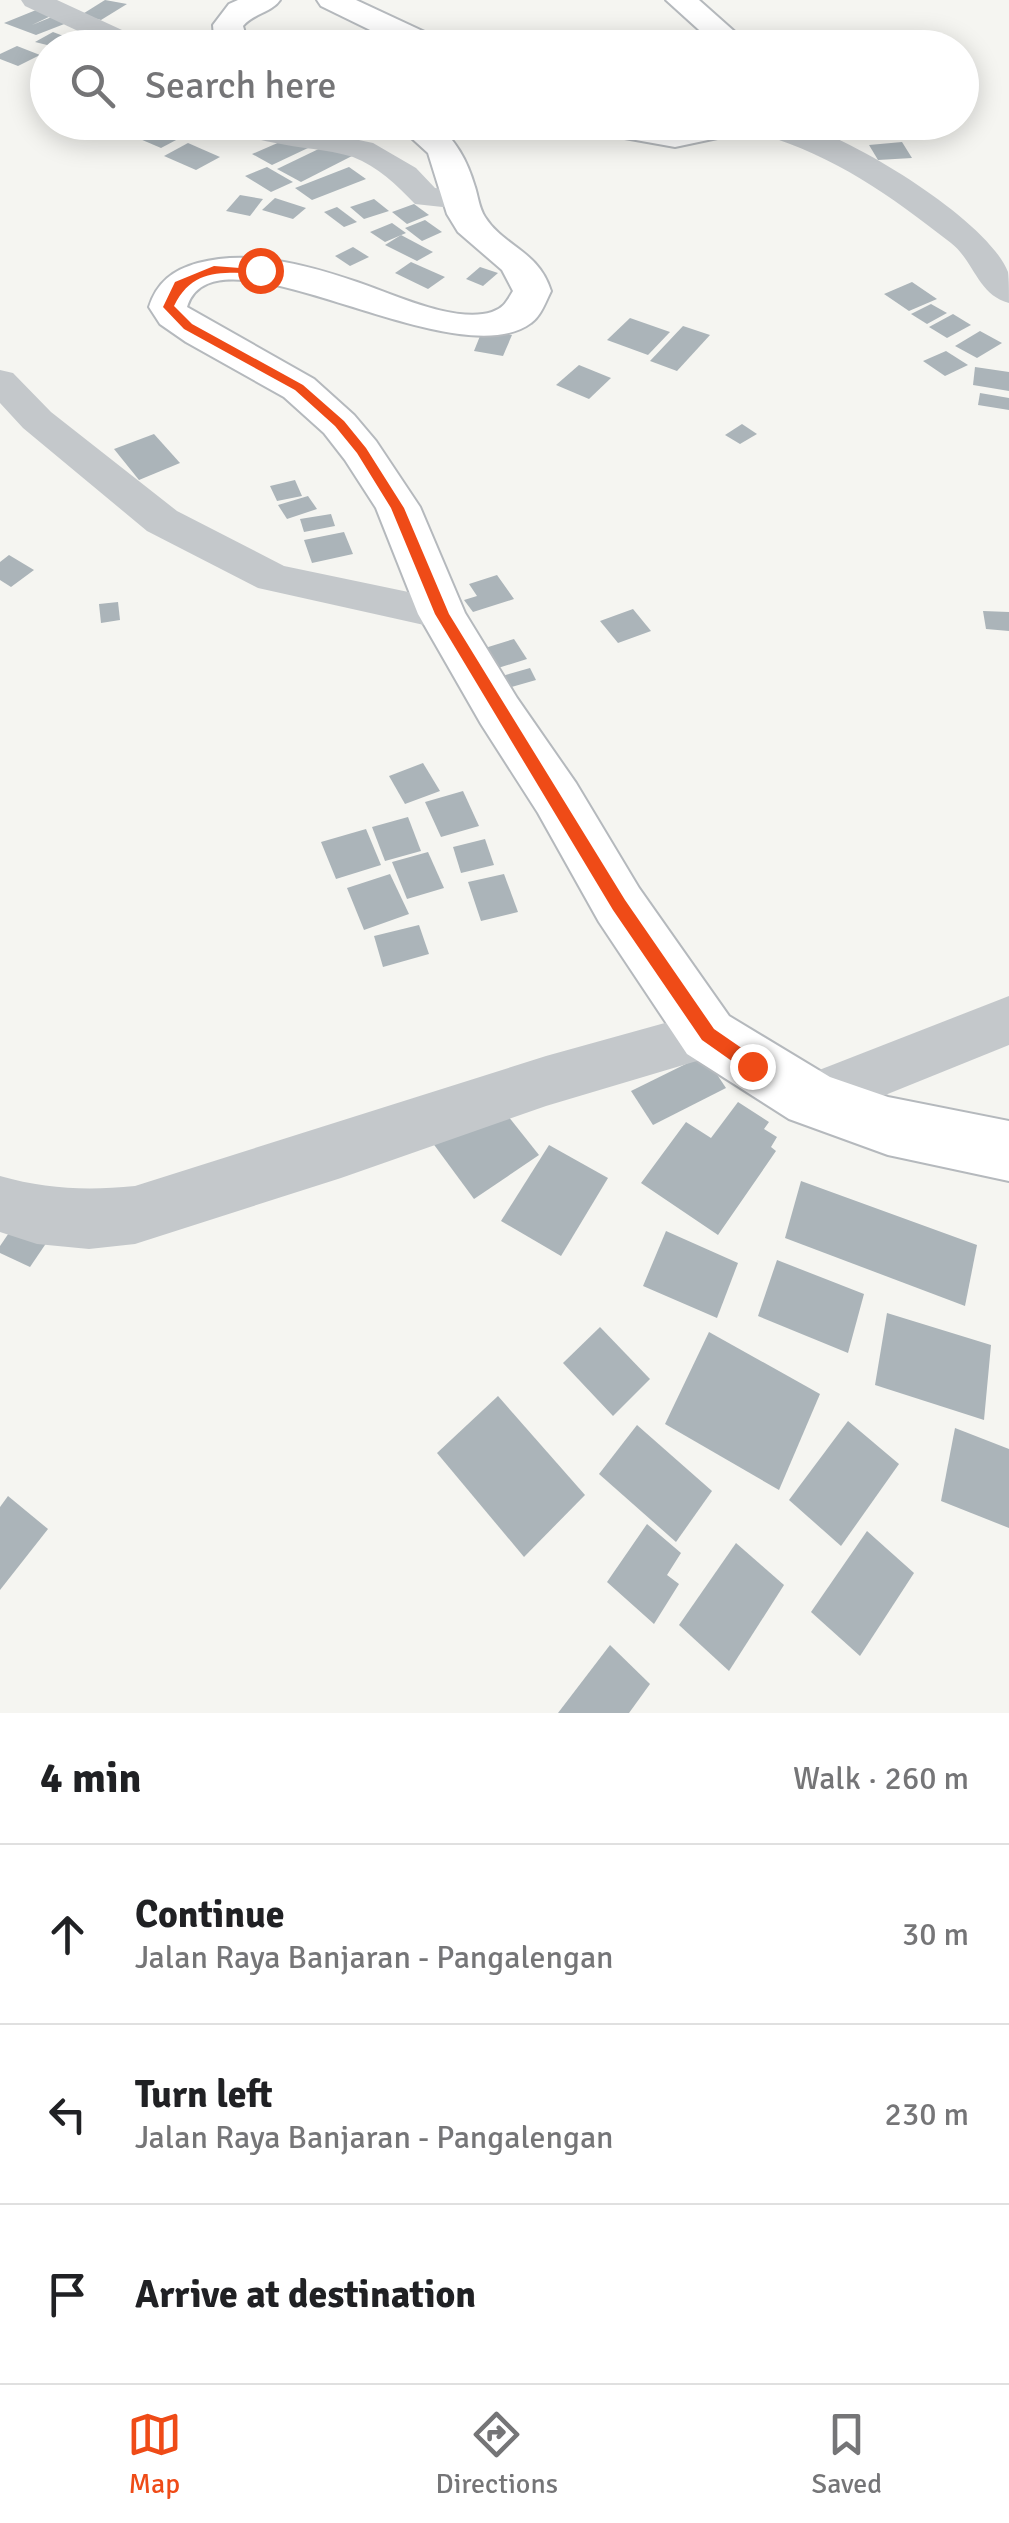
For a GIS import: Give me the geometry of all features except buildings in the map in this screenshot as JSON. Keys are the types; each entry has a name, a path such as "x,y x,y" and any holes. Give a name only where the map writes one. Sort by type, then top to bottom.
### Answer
{"main road":[{"path":"332,0 395,30"},
{"path":"681,0 717,30"},
{"path":"228,30 233,15 255,3"},
{"path":"435,140 443,146 472,226 513,260 531,283 529,302 502,320 478,326 440,323 325,284 241,267 214,269 193,276 179,284 168,307 188,326 299,388 339,424 398,508 442,614 619,905 708,1035 811,1099 888,1126 1009,1151"}],"street":[{"path":"35,0 99,30"},
{"path":"322,140 376,152 400,167 426,197 461,199"},
{"path":"820,140 873,168 965,238 990,266 992,278 1009,292"},
{"path":"0,380 37,420 162,521 273,578 442,614"},
{"path":"811,1099 1009,1020"},
{"path":"0,1204 37,1215 89,1220 135,1215 341,1152 546,1081 708,1035"}],"route":[{"path":"260,270 214,269 193,276 179,284 168,307 188,326 299,388 339,424 361,451 398,508 442,614 619,905 708,1035 752,1066"}]}
